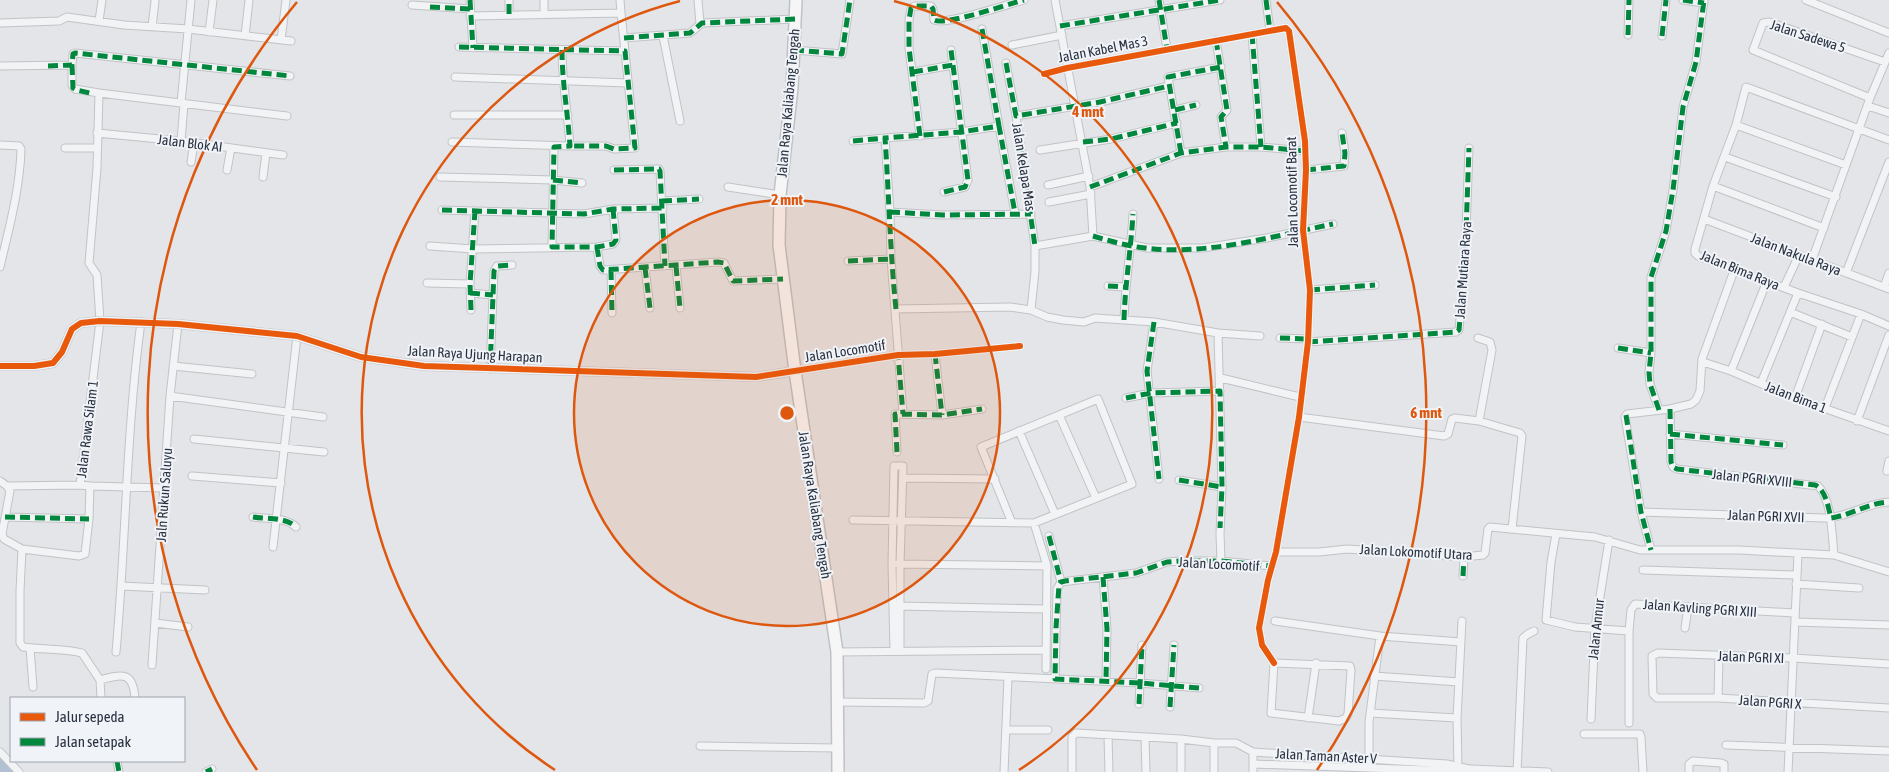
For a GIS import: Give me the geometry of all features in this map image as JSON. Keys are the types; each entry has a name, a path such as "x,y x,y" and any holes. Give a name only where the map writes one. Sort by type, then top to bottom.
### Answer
{"main road":[{"name":"Jalan Raya Kaliabang Tengah","path":"796,0 792,88 780,195 779,245 795,371 837,652 838,772"}],"street":[{"path":"99,21 102,0"},
{"path":"181,141 184,66 191,0"},
{"path":"209,32 213,0"},
{"path":"245,36 249,0"},
{"path":"281,40 286,0"},
{"path":"470,0 473,48"},
{"path":"509,0 509,14"},
{"path":"544,0 544,14"},
{"path":"452,142 554,147 606,146 623,150 636,148 620,0"},
{"path":"698,0 700,24"},
{"path":"794,50 842,54 850,0"},
{"path":"920,136 909,48 910,9 913,6 930,6 933,9 934,20 938,22 956,20 1024,0"},
{"path":"1055,0 1089,176 1093,236"},
{"path":"1160,0 1167,49"},
{"path":"1060,26 1220,0"},
{"path":"1266,0 1270,31"},
{"path":"1628,35 1629,0"},
{"path":"1662,36 1666,0"},
{"path":"1658,410 1650,384 1649,372 1651,353 1651,277 1666,231 1683,107 1696,62 1704,1 1683,0"},
{"path":"1806,0 1889,32"},
{"path":"152,27 155,1"},
{"path":"412,5 430,4 470,12 509,14 621,13"},
{"path":"0,23 59,21 67,17 291,40"},
{"path":"624,38 690,33 700,24 795,19"},
{"name":"Jalan Sadewa 5","path":"1870,98 1753,50 1763,23 1767,21 1885,62"},
{"name":"Jalan Locomotif Barat","path":"1167,49 1286,28 1289,30 1305,151 1303,230 1310,290 1308,340 1299,417 1276,552 1271,566 1259,628 1262,645 1274,663"},
{"path":"982,29 1015,214"},
{"path":"1252,34 1261,147"},
{"path":"1012,44 1062,35"},
{"path":"663,36 680,121"},
{"path":"1216,40 1227,110 1221,117 1226,147"},
{"path":"459,47 625,51"},
{"name":"Jalan Kabel Mas 3","path":"1044,74 1167,49"},
{"path":"562,50 562,80 568,115 570,146"},
{"path":"944,192 967,186 968,180 951,50"},
{"path":"1812,260 1870,98 1889,53"},
{"path":"288,116 75,89 72,80 72,54 290,76"},
{"path":"1006,62 1016,116"},
{"path":"0,66 72,65"},
{"path":"912,72 953,65"},
{"path":"1181,153 1175,110 1168,79 1170,76 1221,67"},
{"path":"455,77 628,83"},
{"name":"Jalan Kelapa Mas","path":"1035,246 1032,214 1016,116 1169,86"},
{"name":"Jalan Bima Raya","path":"1859,129 1750,87 1745,89 1736,125 1713,186 1695,253 1698,256 1735,268 1798,293 1862,314 1889,326"},
{"name":"Jalan Rawa Silam 1","path":"22,549 83,556 85,553 90,486 80,485 100,321 97,275 89,263 94,214 99,93"},
{"path":"1175,110 1196,105"},
{"path":"1868,106 1889,113"},
{"path":"454,115 568,115"},
{"path":"1040,150 1111,139 1177,123"},
{"path":"1736,125 1846,165"},
{"path":"853,141 961,132 999,126"},
{"path":"1859,129 1889,140"},
{"name":"Jalan Blok AI","path":"97,133 181,141 283,155"},
{"path":"1306,170 1344,166 1342,133"},
{"name":"Jalan Locomotif","path":"885,138 891,259 903,414"},
{"path":"191,162 194,143"},
{"path":"0,145 19,146 21,148 21,175 0,267"},
{"path":"552,248 554,147"},
{"path":"1048,202 1091,191 1181,153 1226,147 1261,147 1305,151"},
{"path":"65,148 97,148"},
{"path":"228,170 231,148"},
{"name":"Jalan Mutiara Raya","path":"1308,340 1456,332 1459,330 1465,260 1469,148"},
{"path":"264,177 266,153"},
{"path":"1724,157 1836,197"},
{"path":"1846,273 1889,162"},
{"path":"614,170 658,169 661,173 665,266"},
{"path":"1048,185 1089,176"},
{"path":"440,177 553,180 582,183"},
{"path":"1713,186 1824,228"},
{"path":"728,187 780,195"},
{"path":"442,210 584,214 699,199"},
{"path":"430,246 474,249 598,247 614,244 613,209"},
{"path":"471,310 470,284 474,249 475,212"},
{"path":"890,212 942,215 1032,214"},
{"path":"1124,320 1125,287 1133,214"},
{"name":"Jalan Nakula Raya","path":"1704,219 1886,288"},
{"path":"1303,230 1334,224"},
{"name":"Jalan Locomotif Barat","path":"1035,246 1093,236 1131,246 1161,249 1203,248 1303,230"},
{"path":"1030,310 1035,270 1035,246"},
{"path":"598,247 601,269 611,270 721,262 726,266 733,282 783,279"},
{"path":"1784,288 1799,255"},
{"path":"848,261 891,259"},
{"path":"490,369 494,268 512,265"},
{"path":"676,266 680,308"},
{"path":"645,268 650,308"},
{"path":"1651,550 1641,512 1625,417 1627,414 1670,409 1691,404 1696,400 1700,391 1702,359 1735,268"},
{"path":"611,270 612,313"},
{"path":"1886,288 1889,273"},
{"path":"1731,371 1767,281"},
{"path":"428,282 470,284"},
{"path":"1310,290 1375,284"},
{"path":"1108,286 1125,287"},
{"path":"470,293 493,295"},
{"path":"1761,383 1798,293"},
{"path":"896,309 1010,307 1030,310 1047,317 1063,320 1084,322 1095,318 1154,322 1218,333 1260,336"},
{"path":"1790,312 1852,337"},
{"path":"1825,408 1862,314"},
{"name":"Jalan Raya Ujung Harapan","path":"0,366 34,366 53,363 62,352 72,329 81,323 100,321 178,324 297,336 361,357 424,366 756,377 795,371"},
{"path":"116,652 130,416 141,322"},
{"path":"1154,322 1147,371 1159,479"},
{"name":"Jaln Rukun Saluyu","path":"152,665 170,396 178,324"},
{"path":"1795,398 1822,324"},
{"path":"1218,333 1221,378 1222,487 1220,562"},
{"path":"1857,421 1889,335"},
{"path":"273,547 297,336"},
{"path":"1280,338 1308,340"},
{"path":"1478,338 1490,342 1492,350 1479,421"},
{"path":"898,355 935,354 1020,346"},
{"path":"1618,348 1651,353"},
{"path":"935,354 942,415"},
{"name":"Jalan Locomotif","path":"795,371 898,355"},
{"name":"Jalan Bima 1","path":"1702,362 1731,371 1857,421 1889,431"},
{"path":"174,366 252,374"},
{"path":"1221,378 1300,397"},
{"path":"1126,398 1150,393 1220,391"},
{"path":"170,396 323,417"},
{"path":"853,520 1034,523 1132,484 1098,399 981,447 1012,522"},
{"path":"897,452 894,417 897,414 942,415 982,409"},
{"name":"Jalan PGRI XVIII","path":"1670,409 1671,462 1673,467 1815,485 1821,488 1831,518 1834,555"},
{"path":"1059,415 1096,498"},
{"path":"1299,417 1444,436 1449,432 1453,418 1479,421 1521,434 1512,529"},
{"path":"1019,431 1055,514"},
{"path":"1670,434 1783,445"},
{"path":"194,439 324,452"},
{"path":"1887,471 1889,461"},
{"path":"896,564 902,521 904,466 894,466 893,521 896,564 897,651"},
{"path":"192,476 281,482"},
{"path":"903,478 995,480"},
{"path":"1179,480 1222,487"},
{"path":"0,482 8,486 80,485"},
{"path":"8,486 10,491 2,534 4,539 22,549 20,643 30,648 66,649 82,653 100,680 101,697"},
{"path":"90,486 164,488"},
{"name":"Jalan PGRI XVII","path":"1641,512 1831,518 1889,502"},
{"path":"5,517 89,519"},
{"path":"253,518 292,523 296,527"},
{"path":"1034,523 1047,566 1046,669"},
{"name":"Jalan Lokomotif Utara","path":"1276,552 1319,552 1347,549 1464,557 1483,555 1485,553 1489,528 1595,537 1625,546 1651,550 1739,550 1834,555 1888,572"},
{"path":"1556,534 1551,562 1546,620 1575,627 1629,631 1629,723"},
{"path":"1048,536 1061,582 1058,589 1055,679"},
{"name":"Jalan Annur","path":"1591,719 1594,628 1609,540"},
{"path":"1788,772 1798,554"},
{"path":"1463,576 1464,557"},
{"name":"Jalan Locomotif","path":"1061,582 1143,571 1172,561 1271,566"},
{"path":"896,564 1047,566"},
{"path":"1642,570 1796,575"},
{"path":"1103,577 1107,629 1106,681"},
{"path":"1796,584 1859,588"},
{"path":"121,586 205,590"},
{"name":"Jalan Kavling PGRI XIII","path":"1629,631 1631,610 1636,604 1794,613"},
{"path":"897,606 1047,609"},
{"path":"1685,628 1688,607"},
{"path":"1275,621 1380,636 1462,642"},
{"path":"1458,769 1457,718 1462,622"},
{"path":"1794,622 1889,625"},
{"path":"155,623 188,627"},
{"path":"1517,771 1523,638 1534,631"},
{"path":"1368,770 1370,758 1370,713 1380,636"},
{"path":"1170,707 1174,644"},
{"path":"1139,704 1142,645"},
{"path":"30,648 33,687"},
{"path":"837,652 1046,650"},
{"name":"Jalan PGRI XI","path":"1653,694 1652,656 1654,654 1793,658 1889,664"},
{"path":"1718,698 1719,656"},
{"path":"1274,663 1316,663 1350,666 1348,714 1346,718 1339,721 1271,714 1274,663"},
{"path":"1308,718 1316,663"},
{"path":"837,702 924,703 928,701 930,678 932,674 936,673 1140,682 1199,688"},
{"path":"100,680 117,675 125,676 132,684 135,697"},
{"path":"1374,676 1459,682"},
{"path":"1004,772 1008,677"},
{"name":"Jalan PGRI X","path":"1653,694 1657,698 1718,698 1889,708"},
{"path":"1370,713 1457,718"},
{"path":"1006,730 1048,730"},
{"name":"Jalan Taman Aster V","path":"1072,772 1072,737 1076,733 1236,743 1253,752 1370,758 1458,769"},
{"path":"1584,734 1640,734 1642,737 1643,772"},
{"path":"1108,736 1109,772"},
{"path":"1145,738 1146,772"},
{"path":"1181,739 1181,772"},
{"path":"1214,743 1214,772"},
{"path":"1726,745 1790,749 1889,751"},
{"path":"700,746 838,748"},
{"path":"0,752 20,772"},
{"path":"1253,752 1253,768"},
{"path":"1689,772 1690,761 1722,763 1724,768"},
{"name":"Jalan Taman Aster V","path":"1253,768 1471,769 1548,772"}],"waterway":[{"path":"0,762 9,772"}],"marked path":[{"path":"470,0 473,48"},
{"path":"509,0 509,14"},
{"path":"794,50 842,54 850,0"},
{"path":"920,136 909,48 911,8 915,6 931,6 934,20 940,21 963,17 1024,0"},
{"path":"1159,0 1167,49"},
{"path":"1060,26 1220,0"},
{"path":"1266,0 1270,31 1273,30"},
{"path":"1628,35 1629,0"},
{"path":"1662,36 1666,0"},
{"path":"1683,0 1704,3"},
{"path":"1659,410 1650,384 1649,372 1651,353 1651,277 1666,231 1683,107 1696,62 1704,0"},
{"path":"430,7 470,9"},
{"path":"624,38 690,33 702,23 795,19"},
{"path":"982,29 999,126"},
{"path":"1252,34 1261,147"},
{"path":"1216,40 1227,110 1221,117 1226,147"},
{"path":"459,47 625,51 635,148 614,149 606,146 570,146"},
{"path":"562,50 570,146 554,147 552,247 597,247 613,244 616,240 613,209"},
{"path":"944,192 965,187 968,180 951,50"},
{"path":"48,66 72,65 73,54 75,53 290,76"},
{"path":"1006,63 1016,116 1100,102 1169,86"},
{"path":"72,65 73,88 90,93"},
{"path":"913,72 953,65"},
{"path":"1181,153 1168,77 1221,67"},
{"path":"1175,110 1196,105"},
{"path":"1083,142 1111,139 1177,123"},
{"path":"896,309 885,138 961,132 999,126 1015,213"},
{"path":"1018,130 1035,246"},
{"path":"1306,170 1344,166 1345,153 1342,133"},
{"path":"853,141 885,138"},
{"path":"1090,187 1181,153 1226,147 1261,147 1305,151"},
{"path":"1308,342 1456,332 1459,330 1465,260 1469,148"},
{"path":"614,170 659,169 665,266"},
{"path":"553,180 582,183"},
{"path":"662,201 699,199"},
{"path":"442,210 584,214 613,209 663,208"},
{"path":"471,310 470,284 475,211"},
{"path":"890,212 943,215 1031,214"},
{"path":"1124,320 1133,214"},
{"path":"1093,236 1138,247 1168,250 1192,249 1240,244 1333,224"},
{"path":"597,247 600,266 603,270 718,262 724,263 733,281 783,279"},
{"path":"848,261 891,259"},
{"path":"490,369 494,271 497,266 512,265"},
{"path":"676,266 680,308"},
{"path":"645,268 650,308"},
{"path":"611,270 612,313"},
{"path":"1310,290 1375,285"},
{"path":"1108,286 1125,287"},
{"path":"470,293 493,295"},
{"path":"1154,322 1147,371 1159,479"},
{"path":"1280,338 1308,339"},
{"path":"1618,348 1651,353"},
{"path":"935,354 942,415"},
{"path":"903,355 898,355 903,414"},
{"path":"1126,398 1151,393 1220,391 1222,487 1220,528"},
{"path":"897,452 895,414 942,415 982,409"},
{"path":"1670,409 1671,462 1673,467 1677,469 1815,485 1819,487 1824,495 1831,518 1874,504 1889,502"},
{"path":"1626,415 1641,512 1651,550"},
{"path":"1670,434 1783,445"},
{"path":"1179,480 1222,487"},
{"path":"5,517 89,519"},
{"path":"253,517 282,520 296,527"},
{"path":"1049,536 1061,582"},
{"path":"1463,576 1464,557"},
{"path":"1199,688 1055,679 1059,585 1065,581 1136,573 1167,562 1221,561 1271,566 1273,561"},
{"path":"1103,577 1107,629 1106,681"},
{"path":"1139,704 1142,645"},
{"path":"1170,707 1174,645"},
{"path":"117,762 119,772"},
{"path":"206,772 212,769"}],"cycle path":[{"path":"1044,74 1067,68 1286,28 1289,31 1305,141 1306,170 1303,230 1310,290 1308,342 1299,417 1276,552 1268,580 1259,628 1262,645 1274,663"},
{"path":"0,366 34,366 53,363 62,352 72,329 81,323 100,321 178,324 297,336 361,357 424,366 756,377 898,355 935,354 1020,346"}]}
